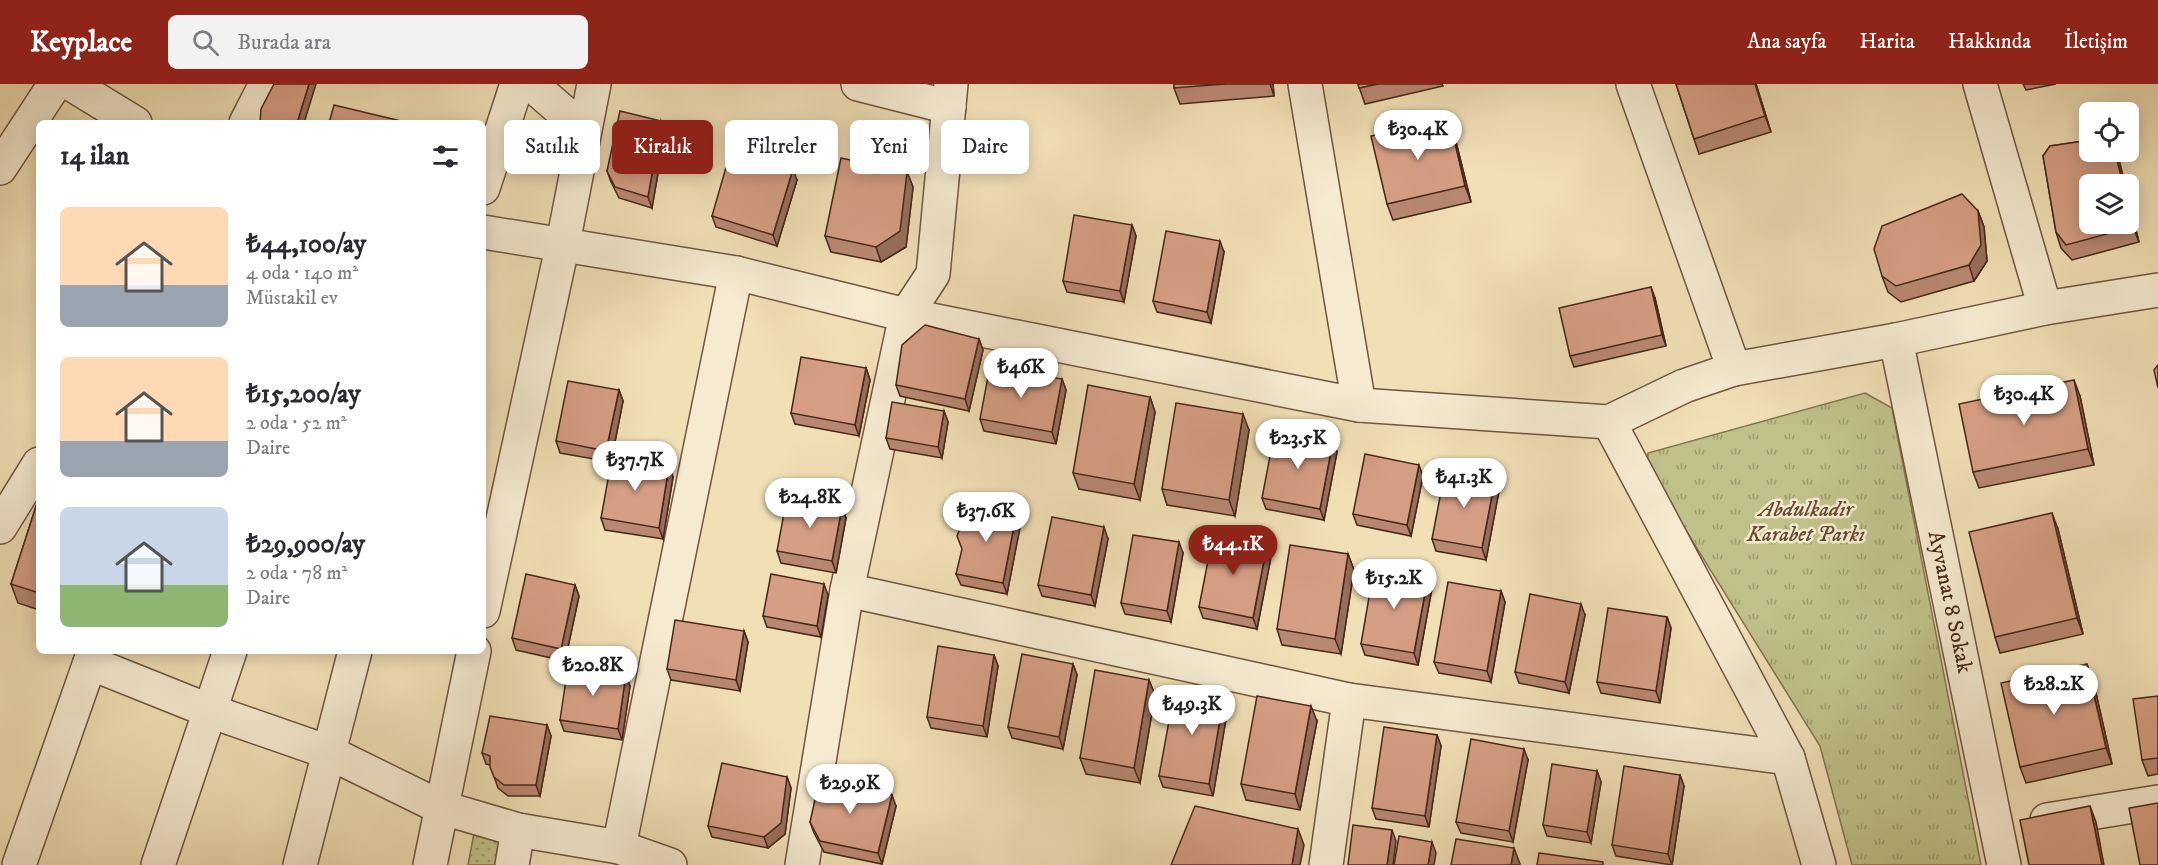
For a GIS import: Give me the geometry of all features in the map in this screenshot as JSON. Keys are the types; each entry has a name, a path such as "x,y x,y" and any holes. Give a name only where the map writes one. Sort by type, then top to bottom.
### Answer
{"street":[{"path":"0,168 55,84"},
{"path":"70,84 130,120"},
{"path":"248,120 266,84"},
{"path":"486,179 517,84"},
{"path":"531,84 572,120"},
{"path":"586,120 594,84"},
{"path":"802,865 847,590 906,315 933,274 950,95 858,84"},
{"path":"1305,84 1359,405"},
{"path":"1633,84 1734,369"},
{"path":"1980,84 2045,308"},
{"path":"486,597 564,243 576,174"},
{"path":"486,232 564,243 736,273 906,315 1359,405 1609,422 1684,386 1734,369 1896,340 2045,308 2158,290"},
{"path":"619,847 736,273"},
{"name":"Ayvanat 8 Sokak","path":"1896,340 2004,865"},
{"path":"1609,422 1788,758 1819,865"},
{"path":"0,527 36,469"},
{"path":"847,590 1349,700 1788,758"},
{"path":"158,865 229,654"},
{"path":"300,865 354,654"},
{"path":"430,865 440,807 473,654"},
{"path":"18,865 92,657 210,711 328,752 440,807 518,830 619,847 670,865"},
{"path":"1326,865 1349,700"},
{"path":"1996,829 2158,802"},
{"path":"512,865 518,830"}],"green space":[{"name":"Abdulkadir Karabet Parkı","path":"1865,393 1892,408 1981,865 1852,865 1820,746 1647,468 1648,453"},
{"path":"474,833 502,842 498,865 468,865"}],"building":[{"path":"274,84 309,84 298,120 260,120 261,109"},
{"path":"1174,84 1225,84 1174,88"},
{"path":"1358,84 1378,84 1359,88"},
{"path":"1676,84 1755,84 1765,116 1694,139"},
{"path":"334,105 397,120 330,120"},
{"path":"620,111 657,120 618,120"},
{"path":"1449,118 1465,186 1387,204 1371,136"},
{"path":"2079,142 2079,162 2118,162 2120,174 2079,174 2079,234 2107,234 2066,245 2056,232 2043,156 2050,146"},
{"path":"612,148 612,174 652,174 648,197 615,187 607,171"},
{"path":"841,158 850,160 850,174 907,174 900,231 876,247 825,236"},
{"path":"725,171 725,174 791,174 773,235 712,216"},
{"path":"1962,194 1978,211 1981,245 1969,265 1896,286 1882,276 1874,249 1882,226"},
{"path":"1074,215 1132,225 1120,291 1063,281"},
{"path":"1166,231 1220,241 1207,312 1153,301"},
{"path":"1651,287 1662,335 1570,356 1559,308"},
{"path":"925,325 979,339 965,399 896,385 902,345"},
{"path":"801,357 866,368 855,425 791,413"},
{"path":"2158,365 2158,388 2154,370"},
{"path":"990,366 1062,379 1052,432 980,419"},
{"path":"2074,380 2088,449 1973,472 1959,404"},
{"path":"568,381 619,390 606,451 556,441"},
{"path":"1088,385 1150,397 1134,484 1073,473"},
{"path":"892,402 944,411 938,447 886,438"},
{"path":"1176,403 1243,414 1229,500 1162,489"},
{"path":"1275,430 1333,441 1320,509 1262,498"},
{"path":"1365,454 1419,465 1407,525 1353,514"},
{"path":"612,457 669,466 659,528 601,518"},
{"path":"1445,471 1495,480 1482,548 1432,539"},
{"path":"787,497 842,507 832,561 777,551"},
{"path":"971,504 1017,511 1003,583 956,574 962,549 957,536 961,526 968,519"},
{"path":"36,506 36,592 11,584"},
{"path":"2052,513 2077,618 1995,637 1969,532"},
{"path":"1052,517 1104,527 1091,595 1038,585"},
{"path":"1133,535 1179,542 1167,611 1121,603"},
{"path":"1213,535 1267,545 1253,618 1199,607"},
{"path":"1290,545 1348,554 1335,639 1277,629"},
{"path":"1374,568 1428,577 1414,653 1361,644"},
{"path":"526,574 575,585 561,649 512,638"},
{"path":"771,574 824,584 817,626 763,616"},
{"path":"1448,582 1501,591 1487,671 1434,662"},
{"path":"1530,594 1581,604 1565,682 1515,672"},
{"path":"1608,608 1667,617 1656,691 1597,682"},
{"path":"675,620 744,631 736,680 667,669"},
{"path":"938,646 994,655 983,726 927,717"},
{"path":"1022,654 1073,664 1059,737 1008,727"},
{"path":"2087,664 2106,748 2020,767 2001,683"},
{"path":"568,666 626,674 618,729 560,720"},
{"path":"1095,670 1149,680 1134,768 1080,758"},
{"path":"1175,688 1224,696 1209,784 1159,776"},
{"path":"1257,696 1311,706 1295,794 1241,784"},
{"path":"2158,696 2158,758 2142,760 2133,699"},
{"path":"490,716 547,725 536,785 504,785 494,777 490,767 490,756 482,753"},
{"path":"1384,727 1437,735 1425,816 1372,808"},
{"path":"1471,739 1524,749 1509,831 1456,822"},
{"path":"722,763 787,777 781,823 764,837 708,826"},
{"path":"1552,764 1597,771 1587,832 1543,825"},
{"path":"1624,766 1680,775 1668,854 1612,845"},
{"path":"820,777 892,795 878,853 820,841 810,822"},
{"path":"2158,803 2158,865 2140,865 2129,808"},
{"path":"1195,806 1298,829 1292,865 1171,865"},
{"path":"2090,806 2102,865 2029,865 2020,820"},
{"path":"1353,825 1392,830 1387,865 1348,865"},
{"path":"1399,836 1432,842 1428,865 1394,865"},
{"path":"1456,839 1514,848 1511,865 1451,865"},
{"path":"1539,853 1603,862 1603,865 1537,865"}]}
